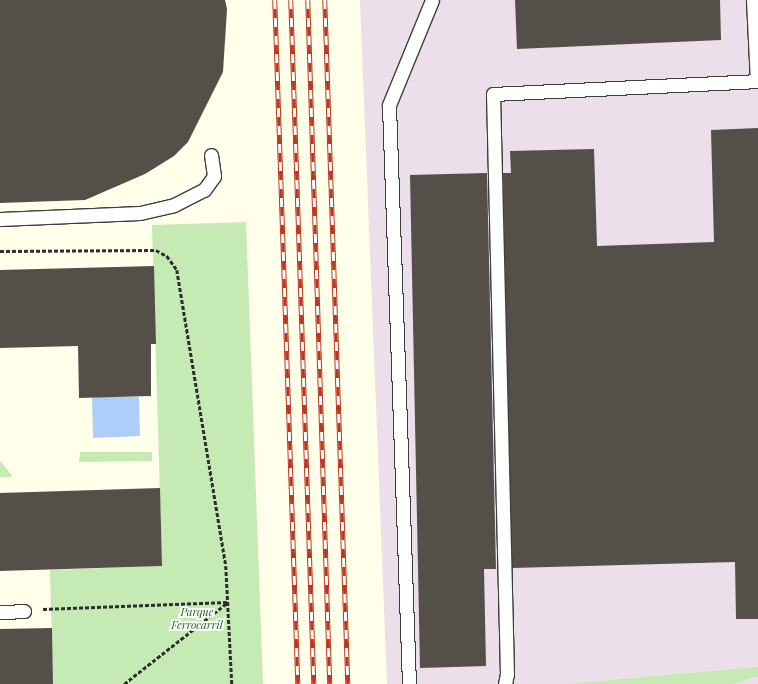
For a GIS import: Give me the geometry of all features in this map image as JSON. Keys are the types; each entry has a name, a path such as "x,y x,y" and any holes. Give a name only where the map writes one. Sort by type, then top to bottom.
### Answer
{"lane":[{"path":"409,684 389,105 432,0"},
{"path":"505,684 507,674 492,94 757,80 753,0"},
{"path":"0,219 140,213 174,205 204,190 214,176 211,155"},
{"path":"0,612 24,610"}],"path":[{"path":"0,251 156,250 167,256 177,270 226,566 232,684"},
{"path":"24,610 228,602"},
{"path":"124,684 228,602"}],"shaded area":[{"path":"360,0 758,0 758,684 387,684"}],"green space":[{"name":"Parque Ferrocarril","path":"246,222 263,684 53,684 50,570 162,566 152,225"},
{"path":"80,452 152,452 152,461 79,462"},
{"path":"0,461 11,474 12,477 0,477"},
{"path":"758,667 758,676 731,684 565,684"}],"water":[{"path":"92,397 139,397 140,436 93,438"}],"building":[{"path":"0,0 225,0 227,9 223,72 188,142 174,156 145,174 85,200 0,203"},
{"path":"515,0 720,0 721,40 517,49"},
{"path":"758,128 758,619 736,619 735,562 512,568 503,173 511,173 510,151 594,149 597,246 714,242 711,130"},
{"path":"487,173 496,569 484,569 486,666 420,668 410,175"},
{"path":"154,266 156,344 151,344 151,396 79,398 78,346 0,348 0,270"},
{"path":"160,488 162,566 0,571 0,493"},
{"path":"52,628 53,684 0,684 0,629"}],"railway":[{"path":"275,0 298,684"},
{"path":"291,0 314,684"},
{"path":"308,0 330,684"},
{"path":"325,0 348,684"}]}
